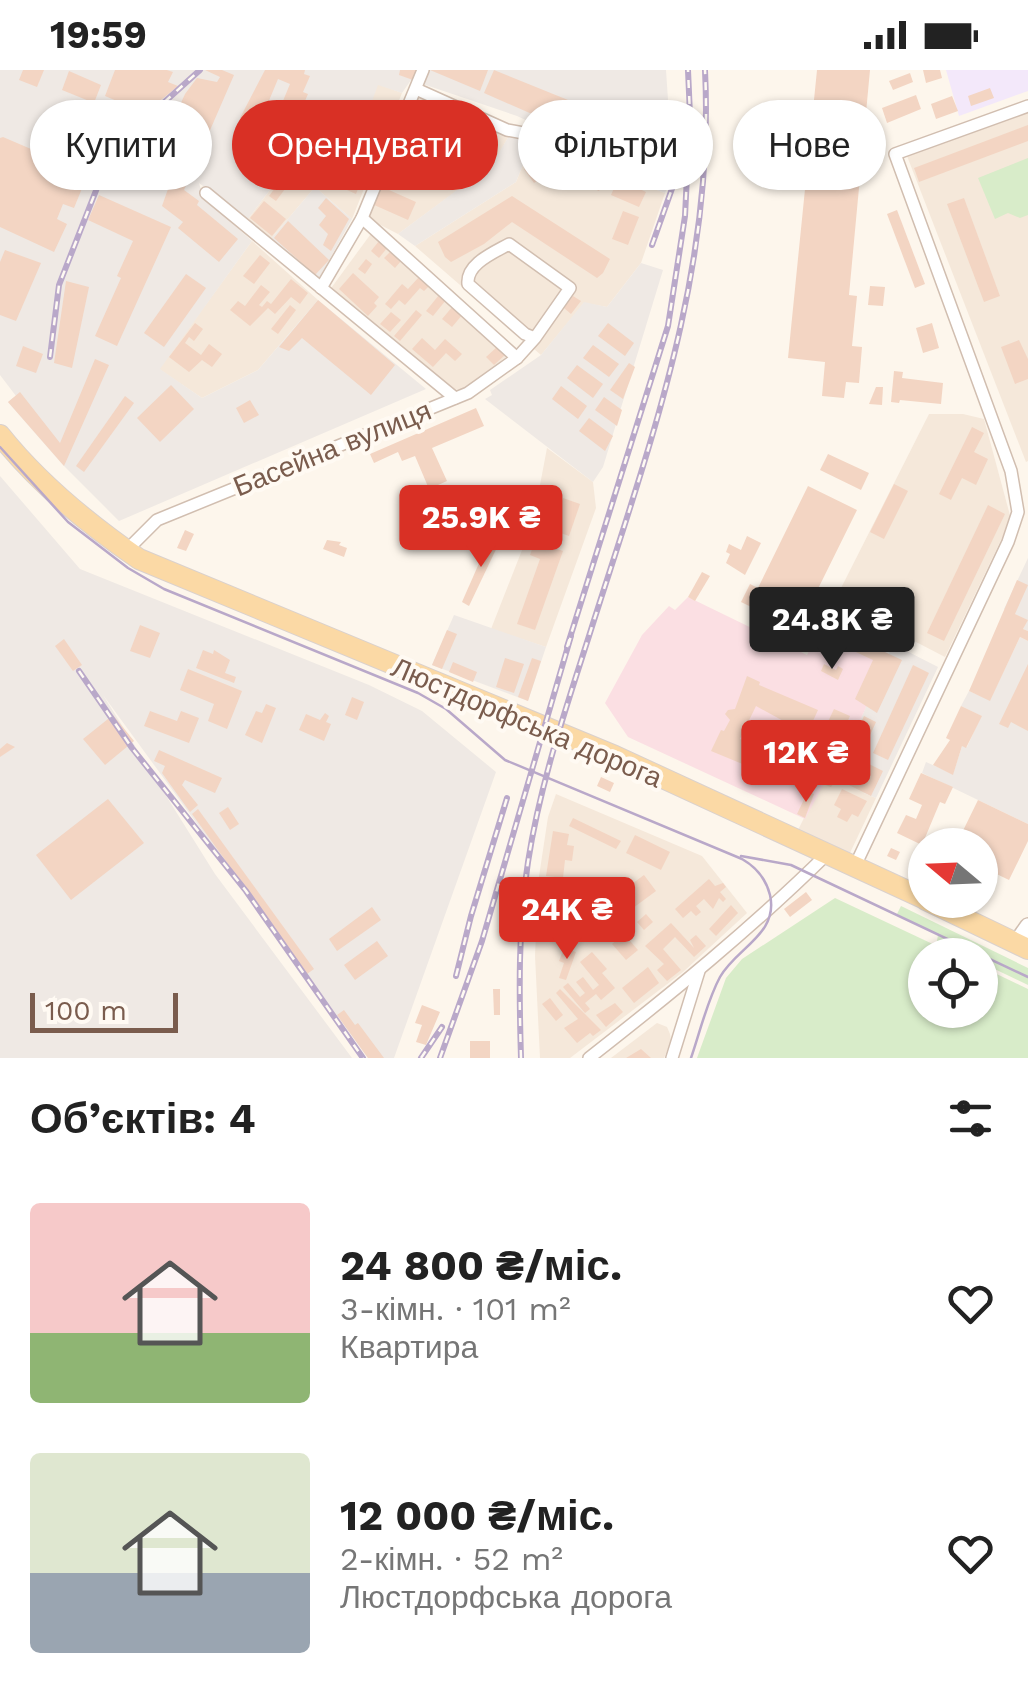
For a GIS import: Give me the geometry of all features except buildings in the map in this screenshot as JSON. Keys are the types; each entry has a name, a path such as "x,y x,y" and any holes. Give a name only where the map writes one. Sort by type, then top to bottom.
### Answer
{"main road":[{"name":"Люстдорфська дорога","path":"0,435 35,476 91,525 165,572 615,756 908,891"},
{"name":"Люстдорфська дорога","path":"971,918 1024,939"}],"street":[{"path":"322,288 362,218 424,70"},
{"path":"416,89 518,132"},
{"path":"855,866 1016,522 1017,501 1011,471 895,154 1028,106"},
{"path":"206,193 454,398"},
{"path":"362,218 516,358"},
{"name":"Басейна вулиця","path":"126,550 157,520 468,393 516,358 535,338 570,288 509,244 470,268 466,278 524,334 535,338"},
{"path":"588,1058 700,971 827,854"},
{"path":"672,1058 700,971"}],"shaded area":[{"path":"0,70 666,70 668,100 518,100 518,116 498,110 498,100 470,100 411,80 402,93 378,85 372,100 232,100 232,190 270,190 248,219 209,190 212,190 212,100 30,100 30,190 201,190 203,197 252,241 160,369 202,398 258,370 318,300 426,389 119,521 8,402 16,396 0,375"},
{"path":"946,70 1028,70 1028,91 959,116"},
{"path":"378,84 402,93 399,100 332,100"},
{"path":"416,93 431,100 413,100"},
{"path":"1028,109 1028,461 1026,462 907,156"},
{"path":"498,131 509,136 498,155"},
{"path":"509,136 518,138 516,182 415,246 398,234 457,190 498,190 498,154"},
{"path":"518,177 518,190 665,193 641,263 607,307 584,303 541,355 415,246 516,182"},
{"path":"270,190 312,190 270,240 248,219"},
{"path":"312,190 318,190 352,219 318,280 270,240"},
{"path":"318,190 364,190 352,219"},
{"path":"376,190 458,190 398,234 365,217"},
{"path":"373,231 510,353 470,388 454,390 329,291"},
{"path":"252,241 318,300 258,370 202,398 159,369"},
{"path":"641,263 663,270 603,467 593,482 485,399 492,395 490,390 541,355 584,302 607,307"},
{"path":"929,414 963,414 984,419 1011,519 945,657 835,600"},
{"path":"547,448 593,482 596,508 546,647 491,629 533,522"},
{"path":"0,476 80,569 369,685 422,711 496,772 394,1058 368,1058 103,695 215,874 352,1058 0,1058"},
{"path":"1028,558 1028,631 1023,629 1027,620 1004,609"},
{"path":"688,597 807,655 835,600 867,617 858,639 889,654 840,767 832,769 805,819 628,737 605,703 642,635 669,606 675,610"},
{"path":"454,615 546,647 528,701 432,665"},
{"path":"1020,637 1028,641 1028,824 922,773 926,762 953,774 962,746 967,747 981,716 961,706 969,691 990,700"},
{"path":"893,644 938,667 876,798 864,793 868,781 840,767"},
{"path":"840,767 869,782 864,793 876,798 849,855 798,830 821,784 832,769"},
{"path":"556,794 702,856 747,913 683,972 570,1058 540,1058 535,956 538,883 548,817"},
{"path":"657,1023 667,1027 670,1034 664,1058 611,1058"}],"green space":[{"path":"1028,158 1028,215 1020,218 1008,213 995,219 978,178"},
{"path":"835,898 920,938 908,938 908,1028 998,1028 998,975 1028,989 1028,1058 697,1058 726,978 742,959"},
{"path":"901,906 908,909 908,918 926,918 967,938 938,938 897,914"},
{"path":"998,953 1028,968 1028,985 998,971"}],"tram line":[{"path":"0,447 68,522 128,568 164,589 418,693 446,709 505,760 752,866 770,895 768,920 720,977 691,1058"},
{"path":"741,856 791,865 1028,977"}],"railway":[{"path":"50,357 59,285 106,165 130,133 200,70"},
{"path":"567,647 668,326 685,216 688,70"},
{"path":"521,1058 521,935 533,833 554,748 655,427 689,288 700,217 705,70"},
{"path":"652,245 672,190"},
{"path":"440,1058 482,941 571,636"},
{"path":"79,671 132,748 246,891 363,1058"},
{"path":"456,976 507,798"},
{"path":"421,1058 442,1027"}]}
